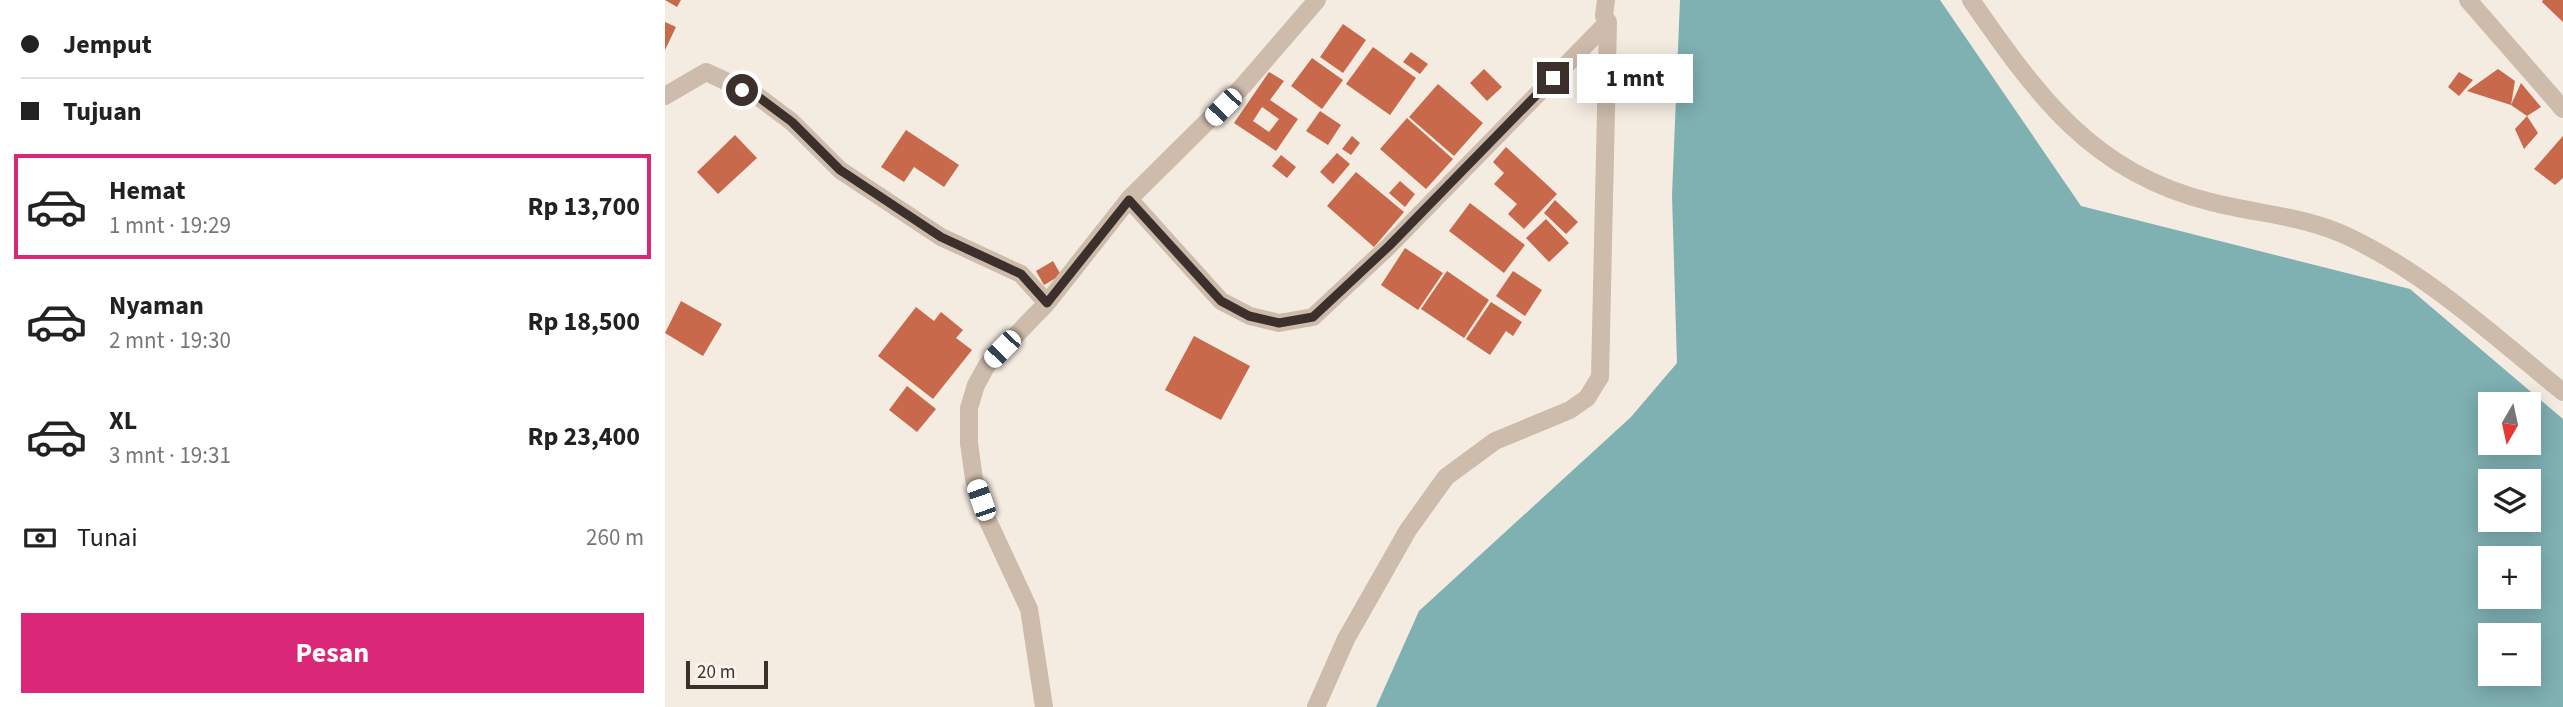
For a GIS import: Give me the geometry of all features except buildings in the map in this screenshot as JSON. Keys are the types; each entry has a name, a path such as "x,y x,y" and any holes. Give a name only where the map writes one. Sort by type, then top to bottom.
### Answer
{"street":[{"path":"1044,707 1029,609 988,521 974,480 969,443 969,408 987,365 1047,303 1129,200 1242,87 1317,0"},
{"path":"1316,707 1346,639 1408,530 1445,477 1495,441 1570,410 1587,398 1600,377 1608,22 1604,16 1606,0"},
{"path":"1971,0 2040,95 2070,127 2106,154 2166,187 2210,202 2316,224 2348,236 2435,289 2563,392"},
{"path":"2468,0 2563,109"},
{"path":"1129,200 1221,301 1249,316 1279,323 1313,317 1389,246 1608,22"},
{"path":"665,96 706,72 756,95 792,122 840,170 941,237 999,261 1021,274 1047,303"}],"water":[{"path":"1680,0 1940,0 2081,206 2410,289 2531,392 2478,392 2478,455 2541,455 2541,400 2563,419 2563,707 1376,707 1419,611 1631,417 1677,363 1672,195"}],"route":[{"path":"742,90 756,95 792,122 840,170 941,237 1007,265 1021,274 1047,303 1129,200 1221,301 1249,316 1279,323 1313,317 1389,246 1553,78"}]}
